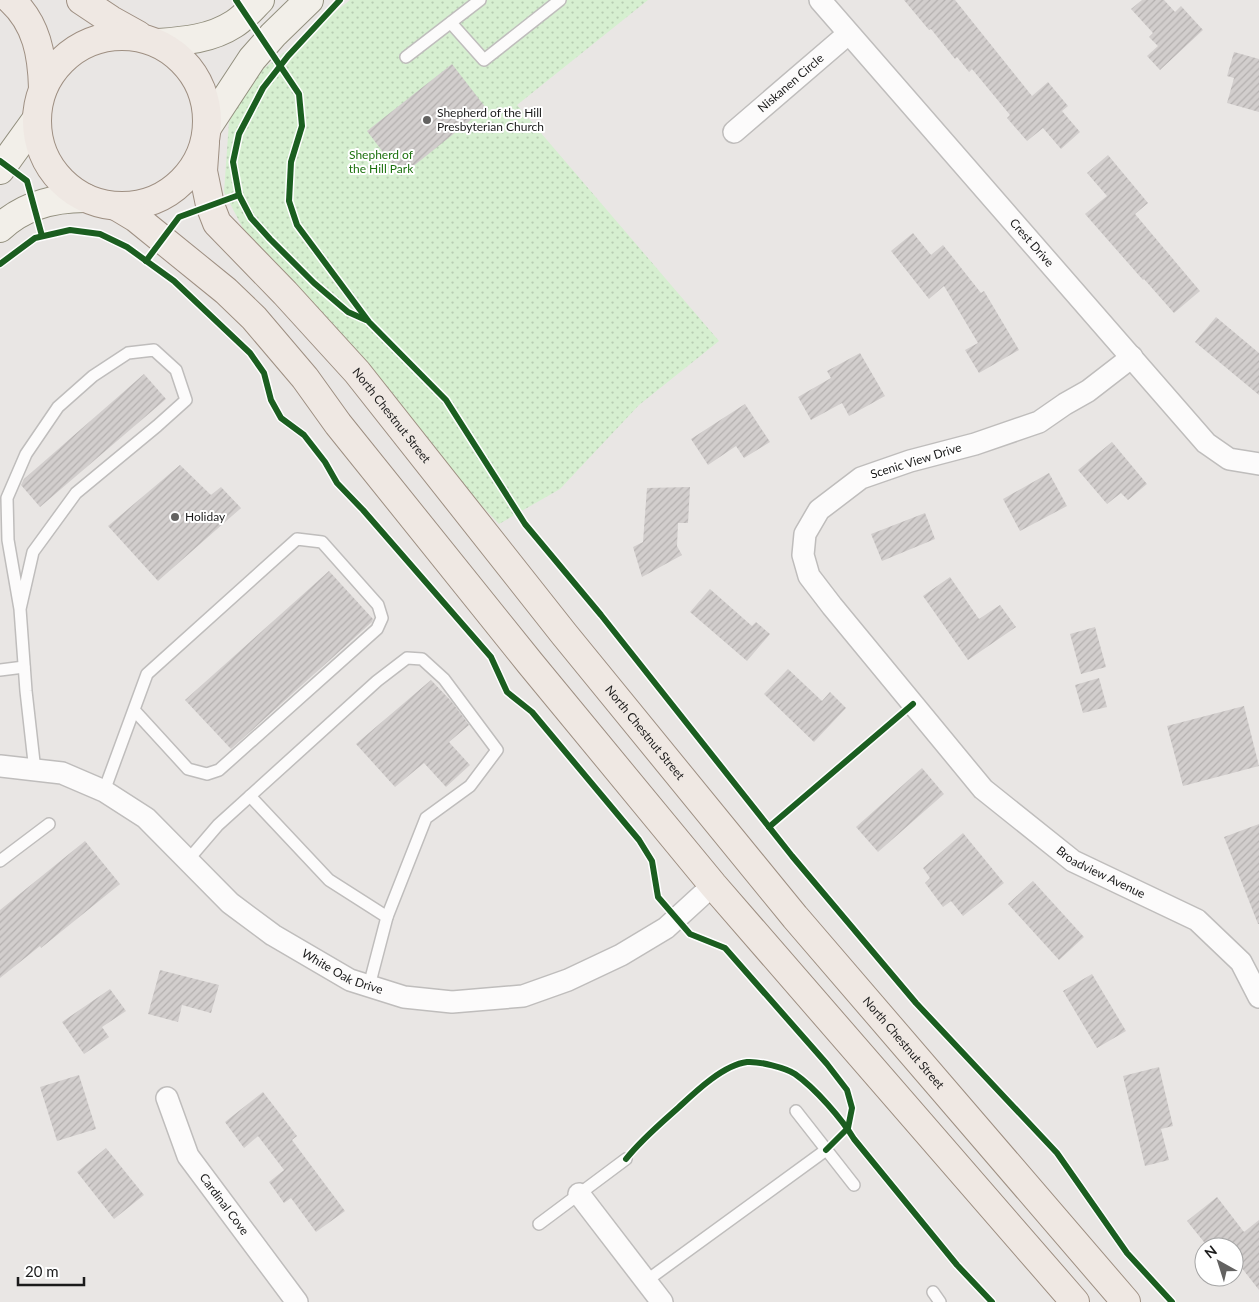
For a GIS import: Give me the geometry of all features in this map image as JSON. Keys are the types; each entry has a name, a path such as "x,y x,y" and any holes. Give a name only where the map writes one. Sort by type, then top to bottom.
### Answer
{"main road":[{"path":"11,0 34,31 42,61 43,88"},
{"path":"81,0 111,20 150,40 173,52 186,63 196,77 203,92 207,109 206,135 199,159 178,186 165,195 133,206 100,204 84,198 71,190 49,166 40,144 36,120 43,88 51,73 62,59 76,49 91,41 108,36 125,35 150,40 181,41 212,35 235,24 260,0"},
{"path":"206,135 252,59 273,35 309,0"},
{"path":"0,170 36,120"},
{"name":"North Chestnut Street","path":"206,135 203,171 210,205 217,223 285,293 357,372 564,634 795,917 1126,1302"},
{"path":"0,228 26,210 53,200 84,198"},
{"path":"116,206 136,218 226,291 254,318 304,378 344,431 524,655 714,885 1075,1302"}],"street":[{"name":"Crest Drive","path":"820,0 1206,444 1229,459 1259,464"},
{"name":"Niskanen Circle","path":"734,132 848,34"},
{"name":"Scenic View Drive","path":"942,740 809,576 803,555 805,534 819,510 860,478 910,461 974,444 1039,422 1064,404 1088,391 1132,357"},
{"name":"Broadview Avenue","path":"942,740 983,789 1073,861 1197,920 1241,962 1259,997"},
{"name":"White Oak Drive","path":"0,766 62,773 104,791 146,818 230,903 273,935 350,980 404,997 452,1002 523,996 568,980 621,955 666,928 714,885"},
{"name":"Cardinal Cove","path":"167,1098 188,1156 297,1302"},
{"path":"579,1194 662,1302"}],"lane":[{"path":"406,58 480,0"},
{"path":"451,23 484,60 560,0"},
{"path":"20,609 33,552 76,493 186,400 176,370 154,350 128,353 93,376 58,407 26,454 7,498 5,545 20,609 35,771"},
{"path":"104,791 146,674 297,539 322,542 378,605 382,618 376,629 219,770 207,774 188,769 134,710"},
{"path":"188,860 218,825 376,681 407,658 422,659 444,679 497,750 470,786 426,818 387,917 369,986"},
{"path":"0,670 24,667"},
{"path":"250,796 329,880 387,917"},
{"path":"0,861 49,824"},
{"path":"796,1111 854,1185"},
{"path":"646,1281 826,1150"},
{"path":"539,1224 626,1159"},
{"path":"933,1292 940,1302"}],"green space":[{"name":"Shepherd of the Hill Park","path":"350,0 648,0 517,105 719,341 639,405 560,489 499,524 428,449 342,334 290,279 249,240 224,192 229,122 251,79"}],"building":[{"path":"904,0 955,0 1032,96 1048,82 1068,106 1062,111 1080,132 1061,149 1043,128 1027,141 1007,118 1010,115 972,69 969,72 957,57 955,59"},
{"path":"1142,0 1164,0 1175,12 1181,6 1203,30 1160,70 1147,56 1158,46 1149,37 1153,33 1131,9"},
{"path":"1234,52 1259,59 1259,112 1227,103 1234,78 1227,76"},
{"name":"Shepherd of the Hill Presbyterian Church","path":"452,64 486,108 401,176 367,131"},
{"path":"1108,155 1148,203 1135,214 1200,291 1174,313 1085,214 1107,196 1087,173"},
{"path":"913,233 931,255 943,245 981,293 984,291 1019,350 979,373 965,350 978,343 944,286 929,299 891,251"},
{"path":"1216,317 1259,353 1259,395 1195,342"},
{"path":"860,353 885,396 849,416 842,403 811,420 798,397 831,378 827,371"},
{"path":"144,374 166,399 40,507 21,485 24,479"},
{"path":"745,404 770,442 744,458 736,446 708,465 691,439"},
{"path":"1112,442 1147,484 1128,500 1121,493 1107,504 1078,470"},
{"name":"Holiday","path":"180,465 211,495 221,487 241,508 158,581 108,526"},
{"path":"1049,473 1067,506 1020,531 1003,499"},
{"path":"690,487 688,523 678,523 677,546 682,555 642,577 633,547 643,542 647,488"},
{"path":"925,513 935,539 882,561 871,534"},
{"path":"329,571 373,619 372,622 231,749 185,700"},
{"path":"950,577 979,619 1000,605 1016,627 968,660 923,596"},
{"path":"710,589 752,626 756,622 770,634 747,661 690,612"},
{"path":"1095,627 1106,667 1081,674 1070,634"},
{"path":"788,669 822,701 830,692 846,708 814,742 764,694"},
{"path":"1099,678 1107,707 1083,713 1075,685"},
{"path":"431,680 452,702 469,725 449,742 470,765 446,787 424,763 395,787 356,744"},
{"path":"1244,706 1259,766 1183,786 1167,726"},
{"path":"922,768 944,794 878,852 856,827"},
{"path":"1259,824 1259,924 1258,924 1224,837"},
{"path":"963,833 1004,883 963,916 951,901 943,907 925,883 930,878 923,868"},
{"path":"85,841 120,884 41,948 40,946 0,978 0,910"},
{"path":"1033,881 1084,937 1059,960 1008,904"},
{"path":"160,970 219,985 211,1013 182,1005 178,1022 148,1014"},
{"path":"1092,974 1126,1031 1097,1048 1063,991"},
{"path":"110,989 126,1011 102,1027 109,1037 84,1054 62,1022"},
{"path":"1159,1067 1173,1126 1161,1129 1169,1160 1145,1166 1123,1076"},
{"path":"79,1075 96,1129 57,1141 40,1087"},
{"path":"263,1092 297,1136 292,1140 345,1211 316,1232 291,1198 284,1203 269,1182 284,1170 258,1136 244,1148 225,1122"},
{"path":"106,1148 144,1195 114,1219 77,1172"},
{"path":"1217,1197 1244,1232 1259,1220 1259,1290 1244,1271 1244,1237 1200,1237 1187,1221"}],"cycle path":[{"path":"236,0 299,94 302,126 291,162 289,201 297,225 369,322 446,400 525,524 601,615 792,856 916,1003 1057,1153 1127,1253 1172,1302"},
{"path":"340,0 288,56 263,88 239,134 233,162 239,195 251,218 314,283 348,312 366,320"},
{"path":"0,161 27,181 42,236"},
{"path":"146,261 179,217 239,195"},
{"path":"0,264 35,238 70,230 100,234 127,247 174,281 250,353 264,373 271,400 281,418 304,435 325,462 337,483 363,510 491,657 507,692 532,712 639,840 652,861 658,897 690,934 725,948 827,1064 847,1090 852,1108 848,1128 826,1150"},
{"path":"769,827 913,704"},
{"path":"626,1159 644,1139 693,1094 728,1068 752,1062 785,1069 803,1080 828,1104 854,1139 957,1265 992,1302"}],"place":[{"name":"Shepherd of the Hill Presbyterian Church","path":"427,120"},
{"name":"Holiday","path":"175,517"}]}
